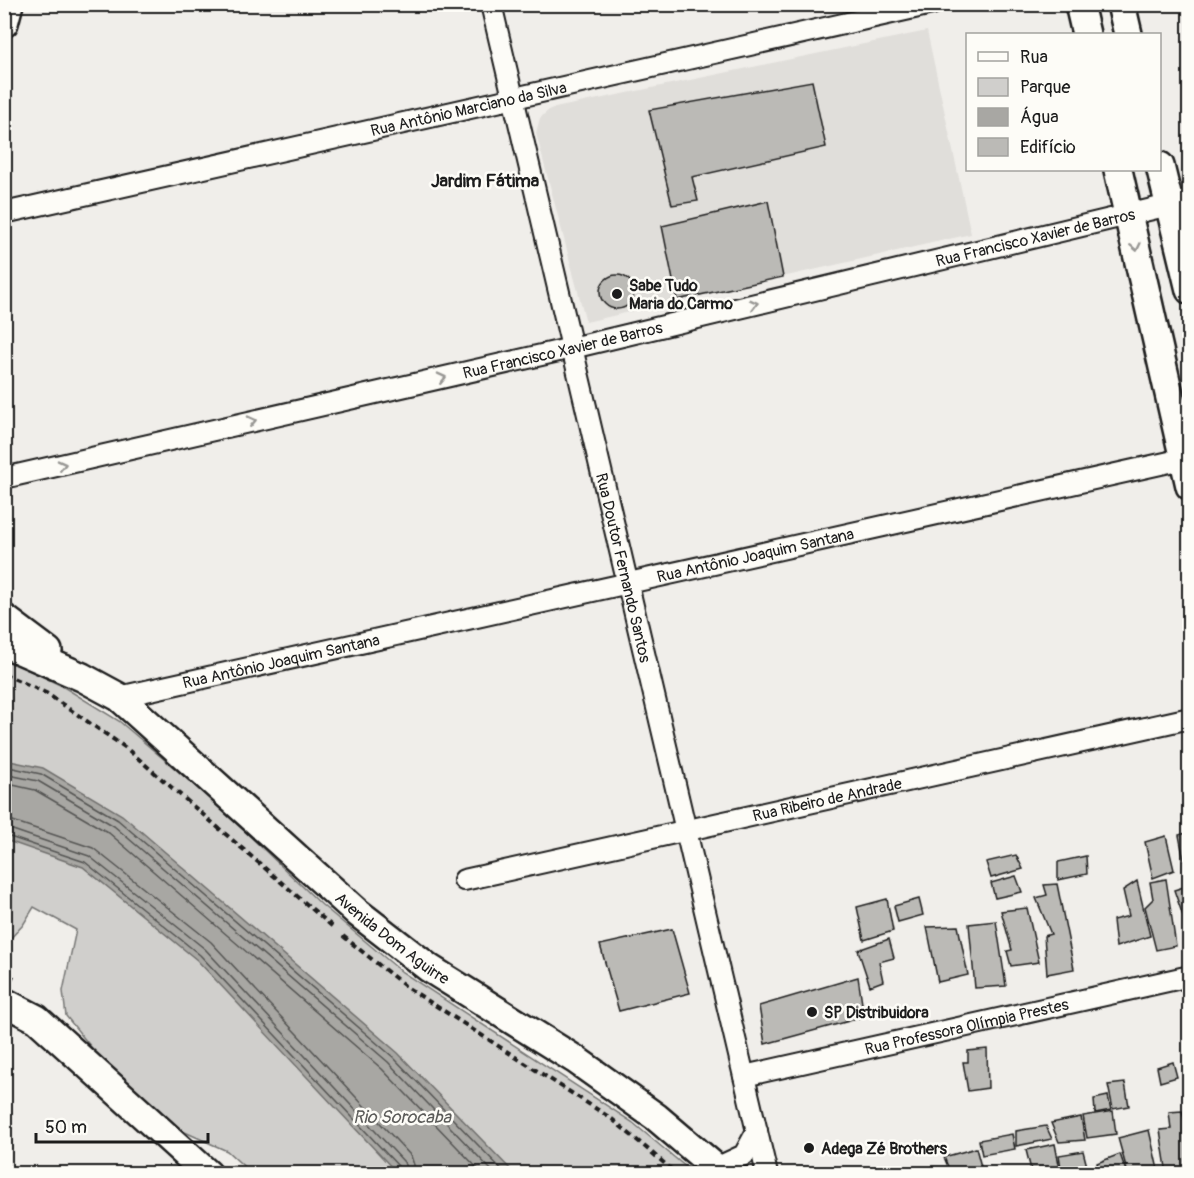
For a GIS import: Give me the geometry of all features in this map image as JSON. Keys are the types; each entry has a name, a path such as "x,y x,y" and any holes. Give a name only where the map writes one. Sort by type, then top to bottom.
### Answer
{"main road":[{"path":"4,23 9,4"},
{"path":"1079,4 1086,33"},
{"path":"1121,4 1128,33"},
{"path":"1161,168 1179,203 1190,290"},
{"path":"1118,171 1190,486"},
{"name":"Avenida Dom Aguirre","path":"4,618 82,677"},
{"name":"Avenida Dom Aguirre","path":"4,643 82,677 119,697 358,913 429,968 576,1060 647,1111 719,1171"},
{"path":"4,1002 37,1019 208,1173"}],"street":[{"name":"Rua Doutor Fernando Santos","path":"491,4 767,1173"},
{"name":"Rua Antônio Marciano da Silva","path":"4,213 932,4"},
{"name":"Rua Francisco Xavier de Barros","path":"4,478 572,348 1179,203"},
{"name":"Rua Antônio Joaquim Santana","path":"119,697 1183,459"},
{"name":"Rua Ribeiro de Andrade","path":"464,880 1190,718"},
{"name":"Rua Professora Olímpia Prestes","path":"744,1076 1190,976"},
{"path":"719,1171 744,1155 757,1131"}],"shaded area":[{"path":"927,31 971,234 586,322 536,133 540,118 550,109"}],"green space":[{"path":"4,658 62,686 119,721 213,801 322,905 402,972 632,1122 693,1173 251,1173 227,1151 176,1128 95,1052 66,1016 63,991 76,930 34,907 23,925 5,944"}],"water":[{"name":"Rio Sorocaba","path":"5,760 43,768 122,815 398,1053 514,1173 397,1173 197,960 83,867 5,840"}],"building":[{"path":"781,4 797,4 782,10"},
{"path":"812,81 826,147 692,177 698,201 672,205 649,110"},
{"path":"768,201 783,277 677,300 662,226"},
{"name":"Sabe Tudo Maria do Carmo","path":"617,275 629,280 634,292 629,304 617,309 605,304 600,292 605,280"},
{"path":"1190,832 1190,860 1184,861 1179,835"},
{"path":"1166,836 1174,870 1153,878 1145,842"},
{"path":"1016,855 1023,869 991,878 986,862"},
{"path":"1086,856 1087,874 1058,880 1058,862"},
{"path":"1016,876 1022,892 995,898 991,883"},
{"path":"1166,879 1176,946 1156,950 1145,907 1153,899 1150,882"},
{"path":"1137,881 1150,936 1116,947 1113,920 1129,916 1123,890"},
{"path":"1057,884 1074,969 1047,974 1044,936 1051,934 1036,898 1047,895 1044,885"},
{"path":"1187,886 1190,891 1190,936 1174,890"},
{"path":"887,899 893,931 864,940 857,907"},
{"path":"919,899 923,915 898,922 894,906"},
{"path":"1027,908 1039,962 1011,966 1007,951 1012,950 1001,911"},
{"path":"996,921 1006,986 975,988 969,924"},
{"path":"958,926 968,975 938,982 927,927"},
{"path":"672,929 690,993 619,1011 600,945"},
{"path":"889,939 894,958 879,962 883,981 870,986 858,950"},
{"name":"SP Distribuidora","path":"858,977 864,1017 765,1044 759,1006"},
{"path":"987,1049 988,1088 968,1091 963,1062 968,1062 968,1051"},
{"path":"1173,1062 1177,1077 1160,1082 1157,1067"},
{"path":"1125,1083 1129,1106 1113,1109 1108,1085"},
{"path":"1108,1096 1111,1110 1095,1113 1094,1099"},
{"path":"1190,1098 1190,1122 1184,1099"},
{"path":"1113,1111 1116,1134 1087,1138 1083,1116"},
{"path":"1182,1111 1190,1141 1190,1174 1167,1174 1160,1130 1171,1129 1169,1112"},
{"path":"1081,1117 1085,1140 1059,1142 1051,1123"},
{"path":"1046,1126 1052,1139 1016,1146 1016,1131"},
{"path":"1149,1130 1159,1174 1128,1174 1118,1138"},
{"path":"1012,1134 1015,1149 982,1155 979,1140"},
{"path":"1055,1144 1061,1174 1032,1174 1026,1150"},
{"path":"976,1148 983,1174 951,1174 944,1157"},
{"path":"1083,1151 1089,1174 1062,1174 1059,1155"},
{"path":"1120,1154 1127,1174 1099,1174 1097,1163"}],"place":[{"name":"Sabe Tudo Maria do Carmo","path":"617,294"},
{"name":"SP Distribuidora","path":"812,1012"},
{"name":"Adega Zé Brothers","path":"809,1148"}],"district":[{"name":"Jardim Fátima","path":"485,181"}]}
